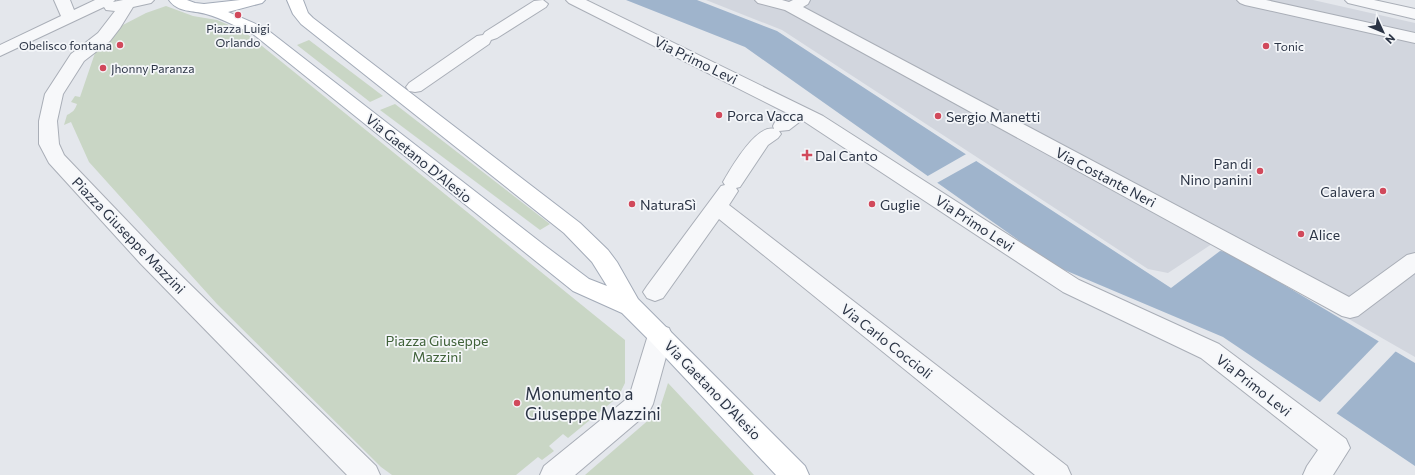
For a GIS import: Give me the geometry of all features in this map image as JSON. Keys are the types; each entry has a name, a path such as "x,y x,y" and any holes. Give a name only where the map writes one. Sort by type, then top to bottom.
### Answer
{"main road":[{"path":"177,0 190,7 208,9 239,5 257,0"},
{"name":"Via Gaetano D'Alesio","path":"295,0 301,14 307,20 572,228 600,256 609,268 630,306 660,335 795,475"},
{"name":"Via Gaetano D'Alesio","path":"208,9 259,31 581,285 630,306"}],"street":[{"path":"62,0 70,17"},
{"name":"Via Primo Levi","path":"574,0 816,120 1071,286 1210,351 1336,448 1317,475"},
{"path":"763,0 798,4"},
{"path":"1245,0 1306,7 1415,38"},
{"path":"1353,0 1415,14"},
{"path":"0,51 70,17 126,1"},
{"name":"Piazza Giuseppe Mazzini","path":"126,1 114,25 104,37 77,58 54,94 48,120 49,144 56,158 148,257 366,475"},
{"path":"415,87 540,4"},
{"name":"Via Costante Neri","path":"798,4 1350,308 1415,261"},
{"path":"655,292 726,193 761,141 801,112"},
{"name":"Via Carlo Coccioli","path":"726,193 1057,475"},
{"path":"554,475 640,404 660,335"}],"shaded area":[{"path":"706,0 1313,0 1415,23 1415,357 1215,242 1168,273 1148,269 782,30"}],"green space":[{"name":"Piazza Giuseppe Mazzini","path":"166,6 193,16 217,20 243,31 625,340 625,383 618,397 568,438 563,434 549,446 554,451 542,460 538,457 516,475 392,475 381,467 217,304 89,162 71,122 64,125 67,115 74,111 77,104 71,102 75,96 80,97 95,53 119,27 146,13"},
{"path":"309,40 383,96 370,102 297,45"},
{"path":"395,104 550,224 540,230 380,110"},
{"path":"668,383 754,475 585,475 659,411"}],"water":[{"path":"626,0 697,0 777,31 1171,288 1220,251 1229,252 1415,363 1415,466 1223,337 1055,266 745,47"}],"pier":[{"path":"968,153 978,160 935,184 926,177"},
{"path":"1380,340 1397,350 1336,414 1319,403"}],"place":[{"name":"Piazza Luigi Orlando","path":"238,15"},
{"name":"Obelisco fontana","path":"120,45"},
{"name":"Tonic","path":"1266,46"},
{"name":"Jhonny Paranza","path":"103,68"},
{"name":"Porca Vacca","path":"719,115"},
{"name":"Sergio Manetti","path":"938,116"},
{"name":"Dal Canto","path":"807,155"},
{"name":"Pan di Nino panini","path":"1260,171"},
{"name":"Calavera","path":"1383,191"},
{"name":"NaturaSì","path":"632,204"},
{"name":"Guglie","path":"872,204"},
{"name":"Alice","path":"1301,234"},
{"name":"Monumento a Giuseppe Mazzini","path":"517,403"}]}
